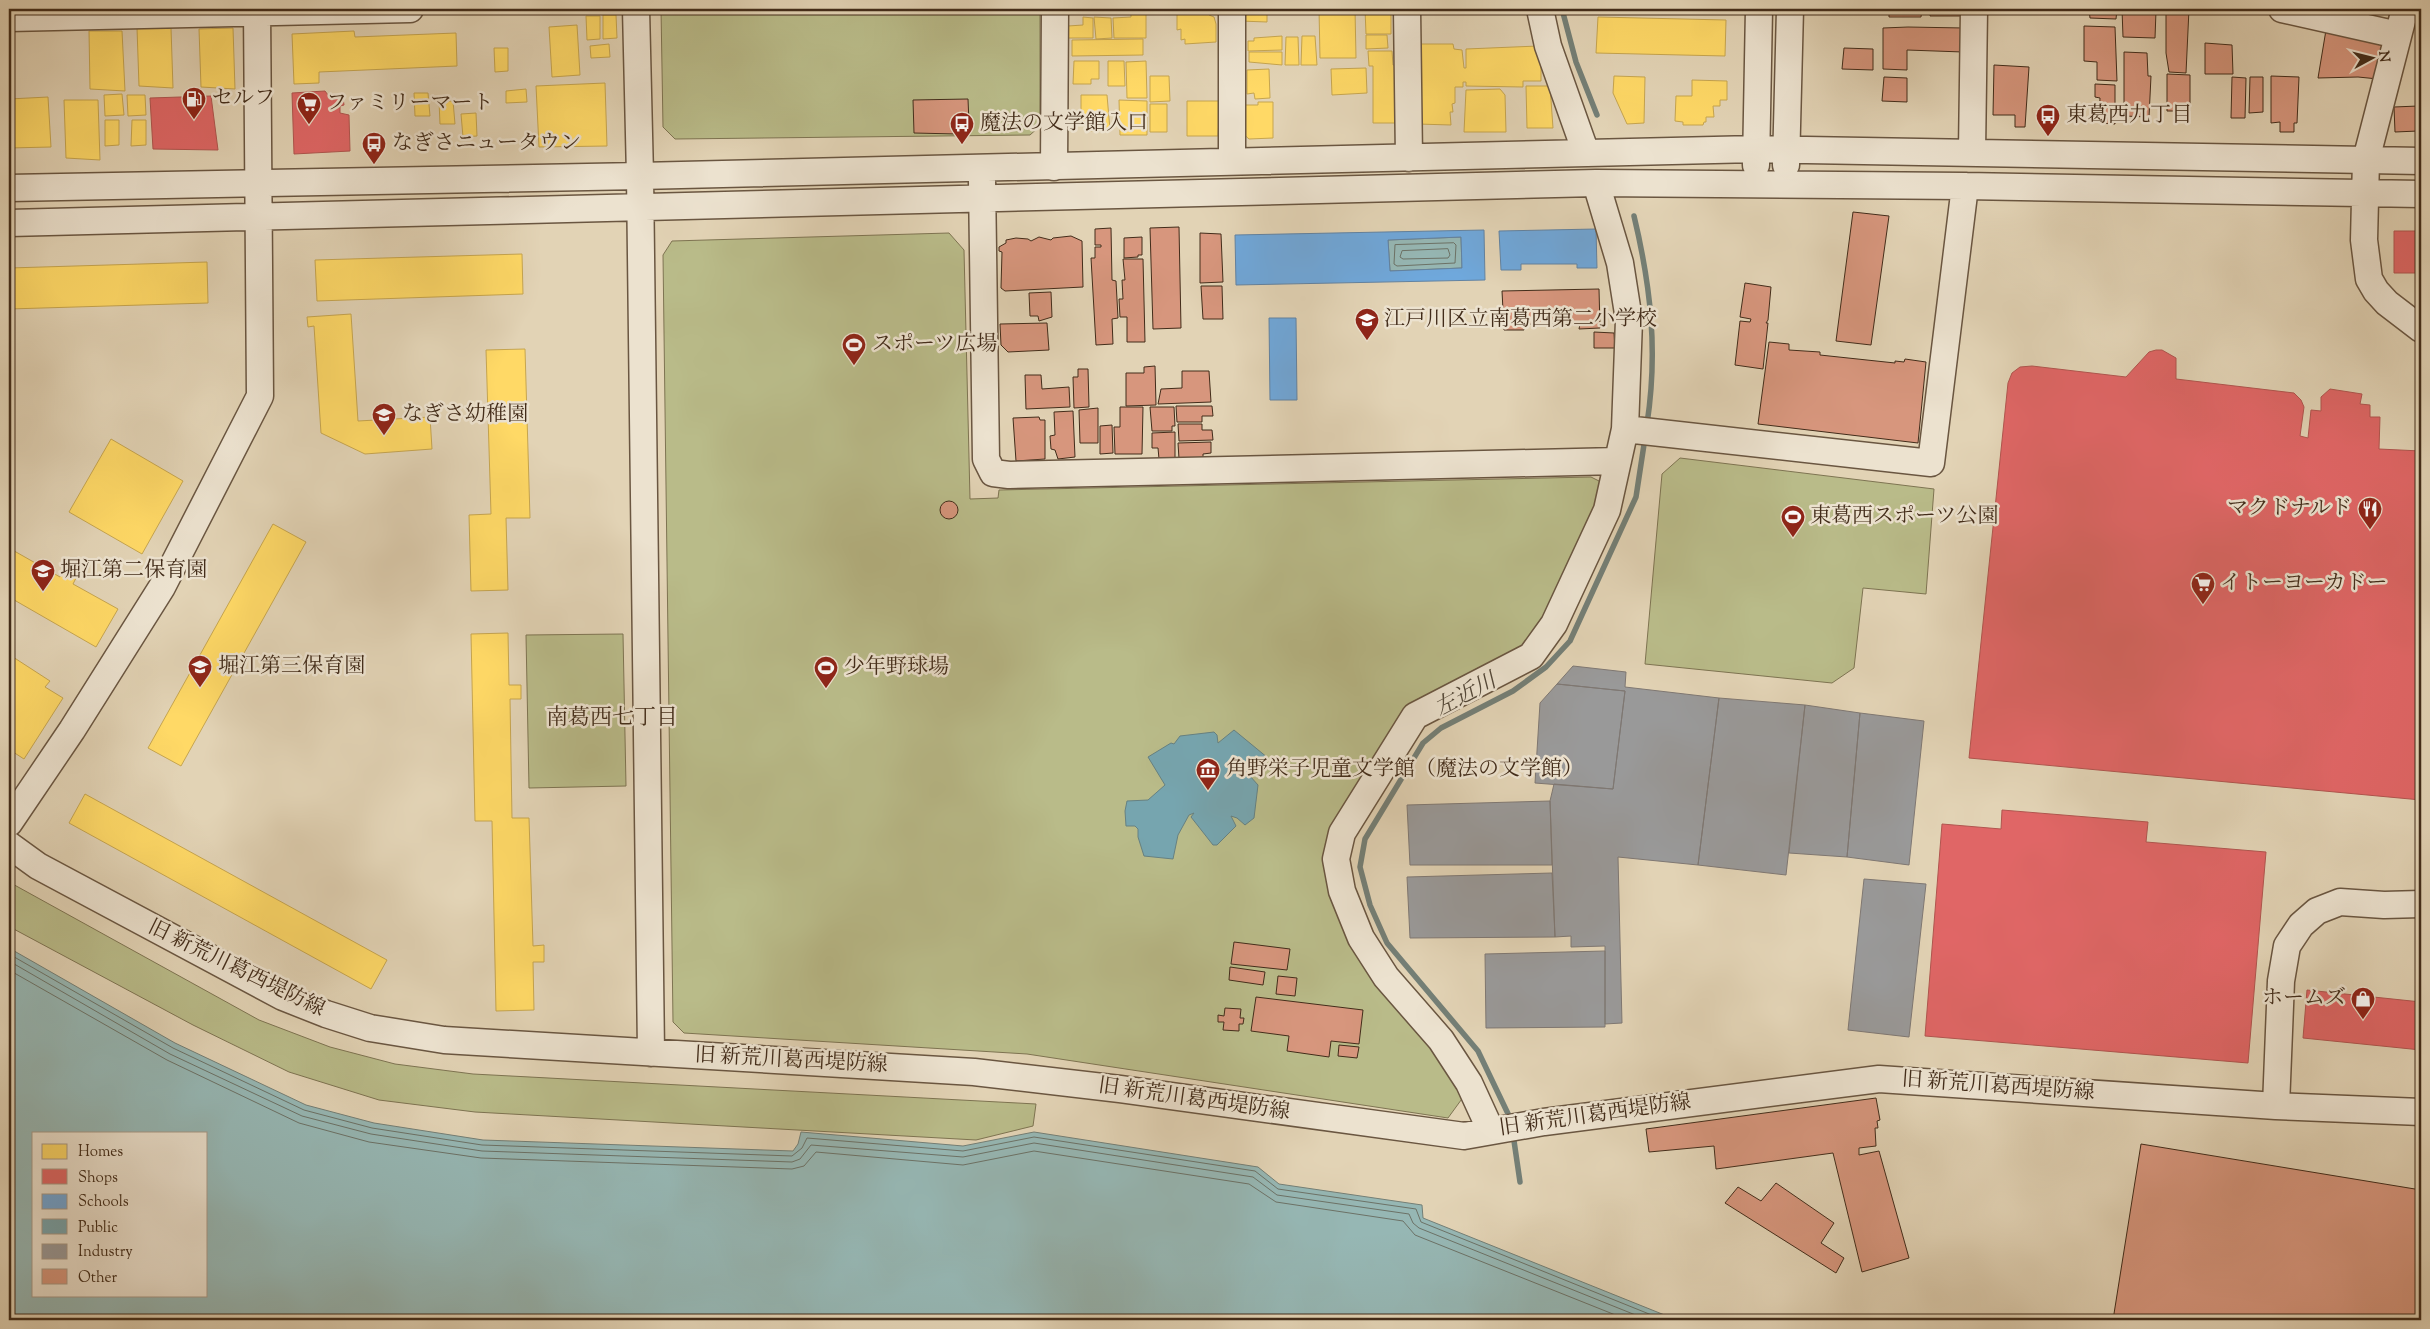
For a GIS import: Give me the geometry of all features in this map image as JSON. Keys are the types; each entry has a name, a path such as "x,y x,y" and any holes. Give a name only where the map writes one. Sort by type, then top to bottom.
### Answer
{"street":[{"path":"9,18 257,10 410,9"},
{"path":"636,9 640,176 651,1053"},
{"path":"1054,167 1055,9"},
{"path":"1232,9 1232,161"},
{"path":"1407,9 1409,158"},
{"path":"1540,9 1548,46 1586,153"},
{"path":"1756,184 1759,9"},
{"path":"1786,184 1790,9"},
{"path":"1972,152 1974,9"},
{"path":"2282,9 2398,34"},
{"path":"2405,9 2366,160 2364,240 2369,278 2387,304 2421,329"},
{"path":"9,822 72,730 162,587 260,396 257,10"},
{"path":"9,188 1054,167 1756,149 2421,161"},
{"path":"982,168 986,459 993,473 1010,475 1618,461"},
{"path":"1491,1131 1469,1083 1441,1040 1386,977 1360,938 1342,891 1336,858 1342,833 1415,716 1531,656 1554,624 1606,510 1625,429 1629,320 1620,263 1596,183"},
{"path":"9,223 1596,183 1965,186 2421,194"},
{"path":"1625,429 1931,463 1965,186"},
{"name":"旧 新荒川葛西堤防線","path":"9,845 38,866 283,997 326,1014 370,1028 444,1040 974,1072 1120,1089 1464,1136 1553,1121 1879,1079 2276,1106 2421,1112"},
{"path":"2276,1106 2281,981 2286,946 2301,925 2317,911 2340,902 2384,905 2421,904"}],"green space":[{"path":"661,9 1040,9 1040,126 1030,135 675,139 663,127"},
{"path":"949,233 964,250 970,499 998,498 999,490 1591,477 1605,484 1545,618 1520,650 1407,710 1326,858 1428,1044 1464,1096 1448,1118 1027,1054 684,1033 673,1022 663,255 672,241"},
{"name":"東葛西スポーツ公園","path":"1680,458 1934,489 1926,594 1863,588 1854,668 1832,683 1645,664 1662,474"},
{"path":"623,634 626,786 529,788 526,635"},
{"path":"9,882 259,1020 330,1047 395,1064 473,1074 1036,1104 1033,1126 976,1140 475,1112 379,1100 289,1072 193,1025 10,927"}],"water":[{"path":"1461,237 1462,268 1390,271 1388,240"},
{"path":"9,948 175,1043 306,1105 374,1123 483,1140 793,1151 798,1144 801,1132 963,1146 1034,1132 1258,1167 1279,1184 1422,1205 1423,1218 1677,1320 9,1320"}],"building: Homes":[{"path":"1177,9 1208,9 1209,15 1214,17 1216,24 1216,42 1185,44 1185,39 1181,40 1181,29 1177,30"},
{"path":"1239,9 1267,9 1267,22 1240,21"},
{"path":"1319,9 1355,9 1356,58 1320,58"},
{"path":"1365,9 1391,9 1391,34 1366,34"},
{"path":"1131,10 1146,10 1146,38 1114,38 1113,18 1131,17"},
{"path":"603,15 616,15 617,38 603,39"},
{"path":"586,16 600,16 600,39 587,40"},
{"path":"1083,17 1093,18 1093,38 1067,38 1068,26 1083,25"},
{"path":"1094,17 1111,18 1112,38 1096,39"},
{"path":"1598,17 1726,20 1725,56 1596,53"},
{"path":"577,25 580,75 552,77 549,27"},
{"path":"137,28 171,28 173,88 139,86"},
{"path":"233,28 235,89 201,87 199,29"},
{"path":"89,31 122,31 125,91 90,89"},
{"path":"354,31 355,37 456,33 457,66 319,72 319,83 294,84 292,34"},
{"path":"1366,35 1387,35 1388,48 1366,49"},
{"path":"1282,36 1282,50 1248,51 1248,41 1254,41 1254,38"},
{"path":"1302,36 1315,36 1317,65 1301,65"},
{"path":"1286,37 1298,37 1299,65 1285,65"},
{"path":"1143,39 1143,55 1072,56 1072,40"},
{"path":"609,44 610,57 591,58 590,46"},
{"path":"1420,44 1453,44 1454,49 1462,50 1464,68 1466,68 1466,49 1538,46 1541,50 1541,81 1523,81 1523,87 1466,86 1466,82 1463,82 1463,87 1455,87 1455,103 1452,104 1453,112 1450,112 1451,125 1417,124"},
{"path":"494,48 508,48 508,71 495,72"},
{"path":"1368,51 1392,51 1393,65 1397,65 1397,123 1373,123 1373,66 1369,66"},
{"path":"1249,52 1282,52 1282,65 1249,62"},
{"path":"1074,61 1099,61 1099,79 1091,79 1091,84 1073,84"},
{"path":"1108,61 1124,61 1125,86 1108,86"},
{"path":"1146,61 1147,98 1127,98 1126,62"},
{"path":"1366,68 1367,93 1332,95 1331,69"},
{"path":"1269,69 1270,98 1255,99 1254,93 1247,94 1247,70"},
{"path":"1150,76 1169,76 1170,101 1150,102"},
{"path":"1614,76 1645,77 1644,123 1627,124 1613,93"},
{"path":"1692,80 1727,81 1727,100 1720,100 1720,106 1713,106 1714,117 1706,117 1706,122 1703,125 1683,125 1683,122 1675,121 1676,96 1692,96"},
{"path":"605,83 607,146 539,147 536,86"},
{"path":"1526,86 1550,86 1553,128 1527,128"},
{"path":"526,89 527,102 506,103 506,91"},
{"path":"1500,89 1505,95 1506,132 1464,132 1466,90"},
{"path":"414,93 428,93 430,116 415,116"},
{"path":"122,94 124,115 105,116 104,95"},
{"path":"127,95 145,95 146,115 128,116"},
{"path":"1081,95 1107,95 1110,130 1087,131 1085,122 1081,122"},
{"path":"48,97 51,147 9,148 9,99"},
{"path":"64,100 98,100 100,160 66,158"},
{"path":"1119,100 1147,101 1147,135 1120,135"},
{"path":"439,101 453,101 455,124 440,124"},
{"path":"1187,101 1220,101 1218,136 1187,136"},
{"path":"1258,102 1273,102 1273,138 1249,139 1240,131 1240,105 1258,105"},
{"path":"1150,104 1167,104 1167,132 1150,132"},
{"path":"476,113 477,136 463,137 461,114"},
{"path":"105,120 119,120 119,145 105,146"},
{"path":"132,120 146,120 146,145 131,146"},
{"path":"522,254 523,294 317,301 315,260"},
{"path":"207,262 208,303 9,309 9,268"},
{"path":"351,314 358,421 430,417 432,449 365,454 321,433 314,326 308,327 307,317"},
{"path":"525,349 530,518 506,518 508,590 471,591 469,515 491,514 486,350"},
{"path":"111,439 183,481 142,554 69,512"},
{"path":"273,524 306,542 181,766 148,748"},
{"path":"9,548 60,577 64,569 77,576 73,584 118,609 96,647 9,597"},
{"path":"508,633 509,685 521,685 521,699 510,699 512,818 529,818 533,946 544,945 544,962 533,962 534,1010 496,1011 492,821 475,821 471,634"},
{"path":"13,657 50,681 45,687 63,698 24,759 9,751 9,663"},
{"path":"85,794 387,960 371,989 69,823"}],"building: Shops":[{"path":"325,91 331,99 343,98 344,105 340,106 340,113 349,115 350,151 294,154 292,93"},
{"path":"211,96 218,150 153,149 150,98"},
{"path":"2394,231 2421,231 2421,281 2417,281 2417,273 2394,273"},
{"name":"イトーヨーカドー","path":"2162,350 2176,358 2176,379 2294,393 2301,400 2304,407 2300,436 2308,438 2311,410 2321,411 2321,397 2330,389 2362,394 2360,404 2370,405 2370,417 2380,417 2379,449 2421,451 2421,800 1969,758 2008,383 2012,373 2020,367 2032,366 2126,377 2149,352"},
{"path":"2002,810 2148,822 2146,842 2266,852 2248,1063 1925,1036 1942,824 2001,829"},
{"name":"ホームズ","path":"2307,990 2421,1002 2421,1050 2303,1038"}],"building: Schools":[{"path":"2421,38 2421,52 2417,51"},
{"path":"1596,229 1597,268 1577,268 1577,264 1521,264 1521,270 1501,270 1499,231"},
{"path":"1484,230 1485,280 1236,285 1235,235","holes":["1461,237 1462,268 1390,271 1388,240"]},
{"path":"1269,318 1296,318 1297,400 1270,400"}],"building: Public":[{"name":"角野栄子児童文学館（魔法の文学館）","path":"1234,730 1268,758 1250,776 1258,785 1254,818 1245,825 1237,818 1231,816 1236,826 1217,845 1213,845 1191,817 1194,813 1189,815 1178,835 1173,859 1144,856 1138,837 1138,829 1135,826 1126,826 1125,811 1127,801 1148,800 1165,785 1148,757 1171,743 1174,744 1180,736 1214,732 1217,735 1218,743"}],"building: Industry":[{"path":"1573,666 1626,672 1625,687 1719,698 1698,865 1618,857 1622,1023 1605,1024 1605,946 1571,947 1571,936 1555,937 1550,801 1554,784 1613,789 1625,691 1557,684"},
{"path":"1557,684 1625,691 1613,789 1535,783 1540,703"},
{"path":"1719,698 1805,705 1786,875 1698,865"},
{"path":"1805,705 1860,713 1847,857 1789,853"},
{"path":"1860,713 1924,721 1909,865 1847,857"},
{"path":"1550,801 1552,865 1410,865 1407,805"},
{"path":"1552,873 1555,937 1410,938 1407,877"},
{"path":"1864,879 1926,884 1909,1037 1848,1030"},
{"path":"1605,951 1605,1027 1486,1028 1485,954"}],"building: Other":[{"path":"1881,9 1922,9 1921,17 1889,17 1889,12 1881,11"},
{"path":"1931,9 1966,9 1966,16 1930,16"},
{"path":"2089,9 2117,9 2116,19 2090,18"},
{"path":"2122,9 2149,9 2149,11 2156,11 2155,38 2123,37"},
{"path":"2166,9 2189,9 2186,73 2169,72 2166,53"},
{"path":"2084,26 2115,27 2117,81 2097,80 2097,62 2084,61"},
{"path":"1883,28 1964,28 1963,52 1907,50 1907,70 1883,69"},
{"path":"2326,30 2384,44 2378,79 2358,77 2318,78"},
{"path":"2205,43 2232,45 2233,74 2205,74"},
{"path":"1844,48 1873,49 1873,70 1842,69"},
{"path":"2124,52 2147,53 2148,76 2151,76 2149,117 2124,116"},
{"path":"1994,65 2029,67 2025,127 2015,127 2015,115 1993,115"},
{"path":"2167,74 2190,75 2190,111 2167,111"},
{"path":"2271,76 2299,77 2297,123 2294,123 2294,132 2280,132 2280,122 2271,123"},
{"path":"1884,77 1907,78 1907,102 1882,101"},
{"path":"2232,77 2246,78 2245,118 2231,118"},
{"path":"2250,77 2263,77 2263,112 2249,113"},
{"path":"2095,84 2115,85 2115,124 2099,123 2100,98 2095,97"},
{"path":"968,99 969,123 958,123 957,134 914,133 913,100"},
{"path":"2418,106 2418,131 2395,132 2394,107"},
{"path":"1853,212 1889,216 1871,345 1836,341"},
{"path":"1179,227 1181,328 1153,329 1150,228"},
{"path":"1111,228 1112,280 1116,281 1118,318 1112,319 1113,344 1096,345 1091,258 1095,258 1095,247 1101,247 1101,245 1095,245 1095,229"},
{"path":"1200,233 1221,234 1223,282 1200,283"},
{"path":"1071,236 1082,241 1083,287 1005,291 1001,288 1002,252 999,251 999,247 1006,243 1006,240 1016,238 1031,241 1039,237 1051,240 1053,238"},
{"path":"1142,237 1142,255 1124,258 1124,238"},
{"path":"1123,259 1143,259 1145,342 1127,342 1127,317 1120,317 1119,299 1123,299 1122,280 1125,280"},
{"path":"1745,283 1771,287 1763,369 1735,365 1740,321 1750,322 1751,319 1740,317"},
{"path":"1201,286 1222,286 1223,319 1203,319"},
{"path":"1599,289 1600,328 1579,329 1580,324 1524,324 1524,330 1504,330 1502,291"},
{"path":"1051,292 1052,317 1039,321 1038,316 1030,316 1029,293"},
{"path":"1047,323 1049,350 1008,352 1001,345 1000,324"},
{"path":"1594,332 1614,333 1615,348 1594,348"},
{"path":"1769,342 1789,344 1789,350 1820,352 1820,355 1895,363 1895,361 1904,362 1905,359 1926,362 1918,443 1758,424"},
{"path":"1155,366 1156,405 1126,406 1126,373 1144,373 1144,367"},
{"path":"1078,369 1088,369 1089,407 1074,408 1073,377 1078,377"},
{"path":"1182,371 1209,371 1211,402 1158,404 1161,389 1182,388"},
{"path":"1025,375 1041,375 1042,389 1069,387 1070,407 1026,409"},
{"path":"1176,406 1212,406 1213,416 1202,416 1202,422 1177,422"},
{"path":"1120,407 1143,407 1142,454 1115,454 1114,427 1120,427"},
{"path":"1150,407 1174,407 1175,426 1172,426 1172,431 1152,431"},
{"path":"1098,408 1098,443 1080,443 1079,410"},
{"path":"1073,411 1075,457 1058,459 1055,450 1051,449 1050,436 1055,435 1054,412"},
{"path":"1039,417 1040,420 1045,420 1045,459 1016,461 1013,418"},
{"path":"1178,424 1202,424 1202,430 1212,430 1213,440 1179,441"},
{"path":"1112,425 1113,453 1100,454 1100,426"},
{"path":"1175,432 1175,459 1159,459 1158,448 1152,448 1152,433"},
{"path":"1211,442 1211,453 1203,454 1203,459 1179,459 1178,443"},
{"path":"945,501 953,501 958,506 956,517 945,519 940,514 940,506"},
{"path":"1234,942 1290,949 1287,970 1231,964"},
{"path":"1230,967 1265,972 1263,985 1229,980"},
{"path":"1278,976 1297,978 1295,996 1276,994"},
{"path":"1256,997 1363,1010 1359,1044 1331,1041 1329,1057 1287,1051 1289,1036 1251,1031"},
{"path":"1225,1008 1241,1009 1240,1018 1244,1018 1243,1024 1239,1024 1239,1031 1223,1030 1224,1022 1218,1022 1218,1015 1224,1016"},
{"path":"1339,1045 1359,1047 1357,1058 1338,1056"},
{"path":"1876,1098 1880,1120 1877,1121 1878,1128 1875,1128 1876,1146 1859,1148 1859,1155 1879,1151 1909,1258 1862,1272 1833,1153 1716,1169 1714,1146 1649,1152 1646,1129"},
{"path":"2141,1144 2421,1190 2421,1320 2113,1320"},
{"path":"1776,1183 1834,1223 1821,1243 1844,1258 1836,1273 1725,1203 1738,1187 1761,1201"}],"waterway":[{"name":"左近川","path":"1562,9 1576,62 1597,115"},
{"name":"左近川","path":"1634,216 1645,268 1651,320 1652,371 1647,424"},
{"name":"左近川","path":"1511,1120 1478,1051 1387,943 1370,905 1360,867 1365,839 1423,743 1441,728 1513,691 1546,667 1570,641 1636,497 1645,438"},
{"name":"左近川","path":"1513,1134 1520,1182"}],"place":[{"name":"セルフ","path":"194,120"},
{"name":"ファミリーマート","path":"309,125"},
{"name":"東葛西九丁目","path":"2048,137"},
{"name":"魔法の文学館入口","path":"962,145"},
{"name":"なぎさニュータウン","path":"374,165"},
{"name":"江戸川区立南葛西第二小学校","path":"1367,341"},
{"name":"スポーツ広場","path":"854,366"},
{"name":"なぎさ幼稚園","path":"384,436"},
{"name":"マクドナルド","path":"2370,530"},
{"name":"東葛西スポーツ公園","path":"1793,538"},
{"name":"堀江第二保育園","path":"43,592"},
{"name":"イトーヨーカドー","path":"2203,605"},
{"name":"堀江第三保育園","path":"200,688"},
{"name":"少年野球場","path":"826,689"},
{"name":"角野栄子児童文学館（魔法の文学館）","path":"1208,791"},
{"name":"ホームズ","path":"2363,1020"}],"district":[{"name":"南葛西七丁目","path":"612,719"}]}
